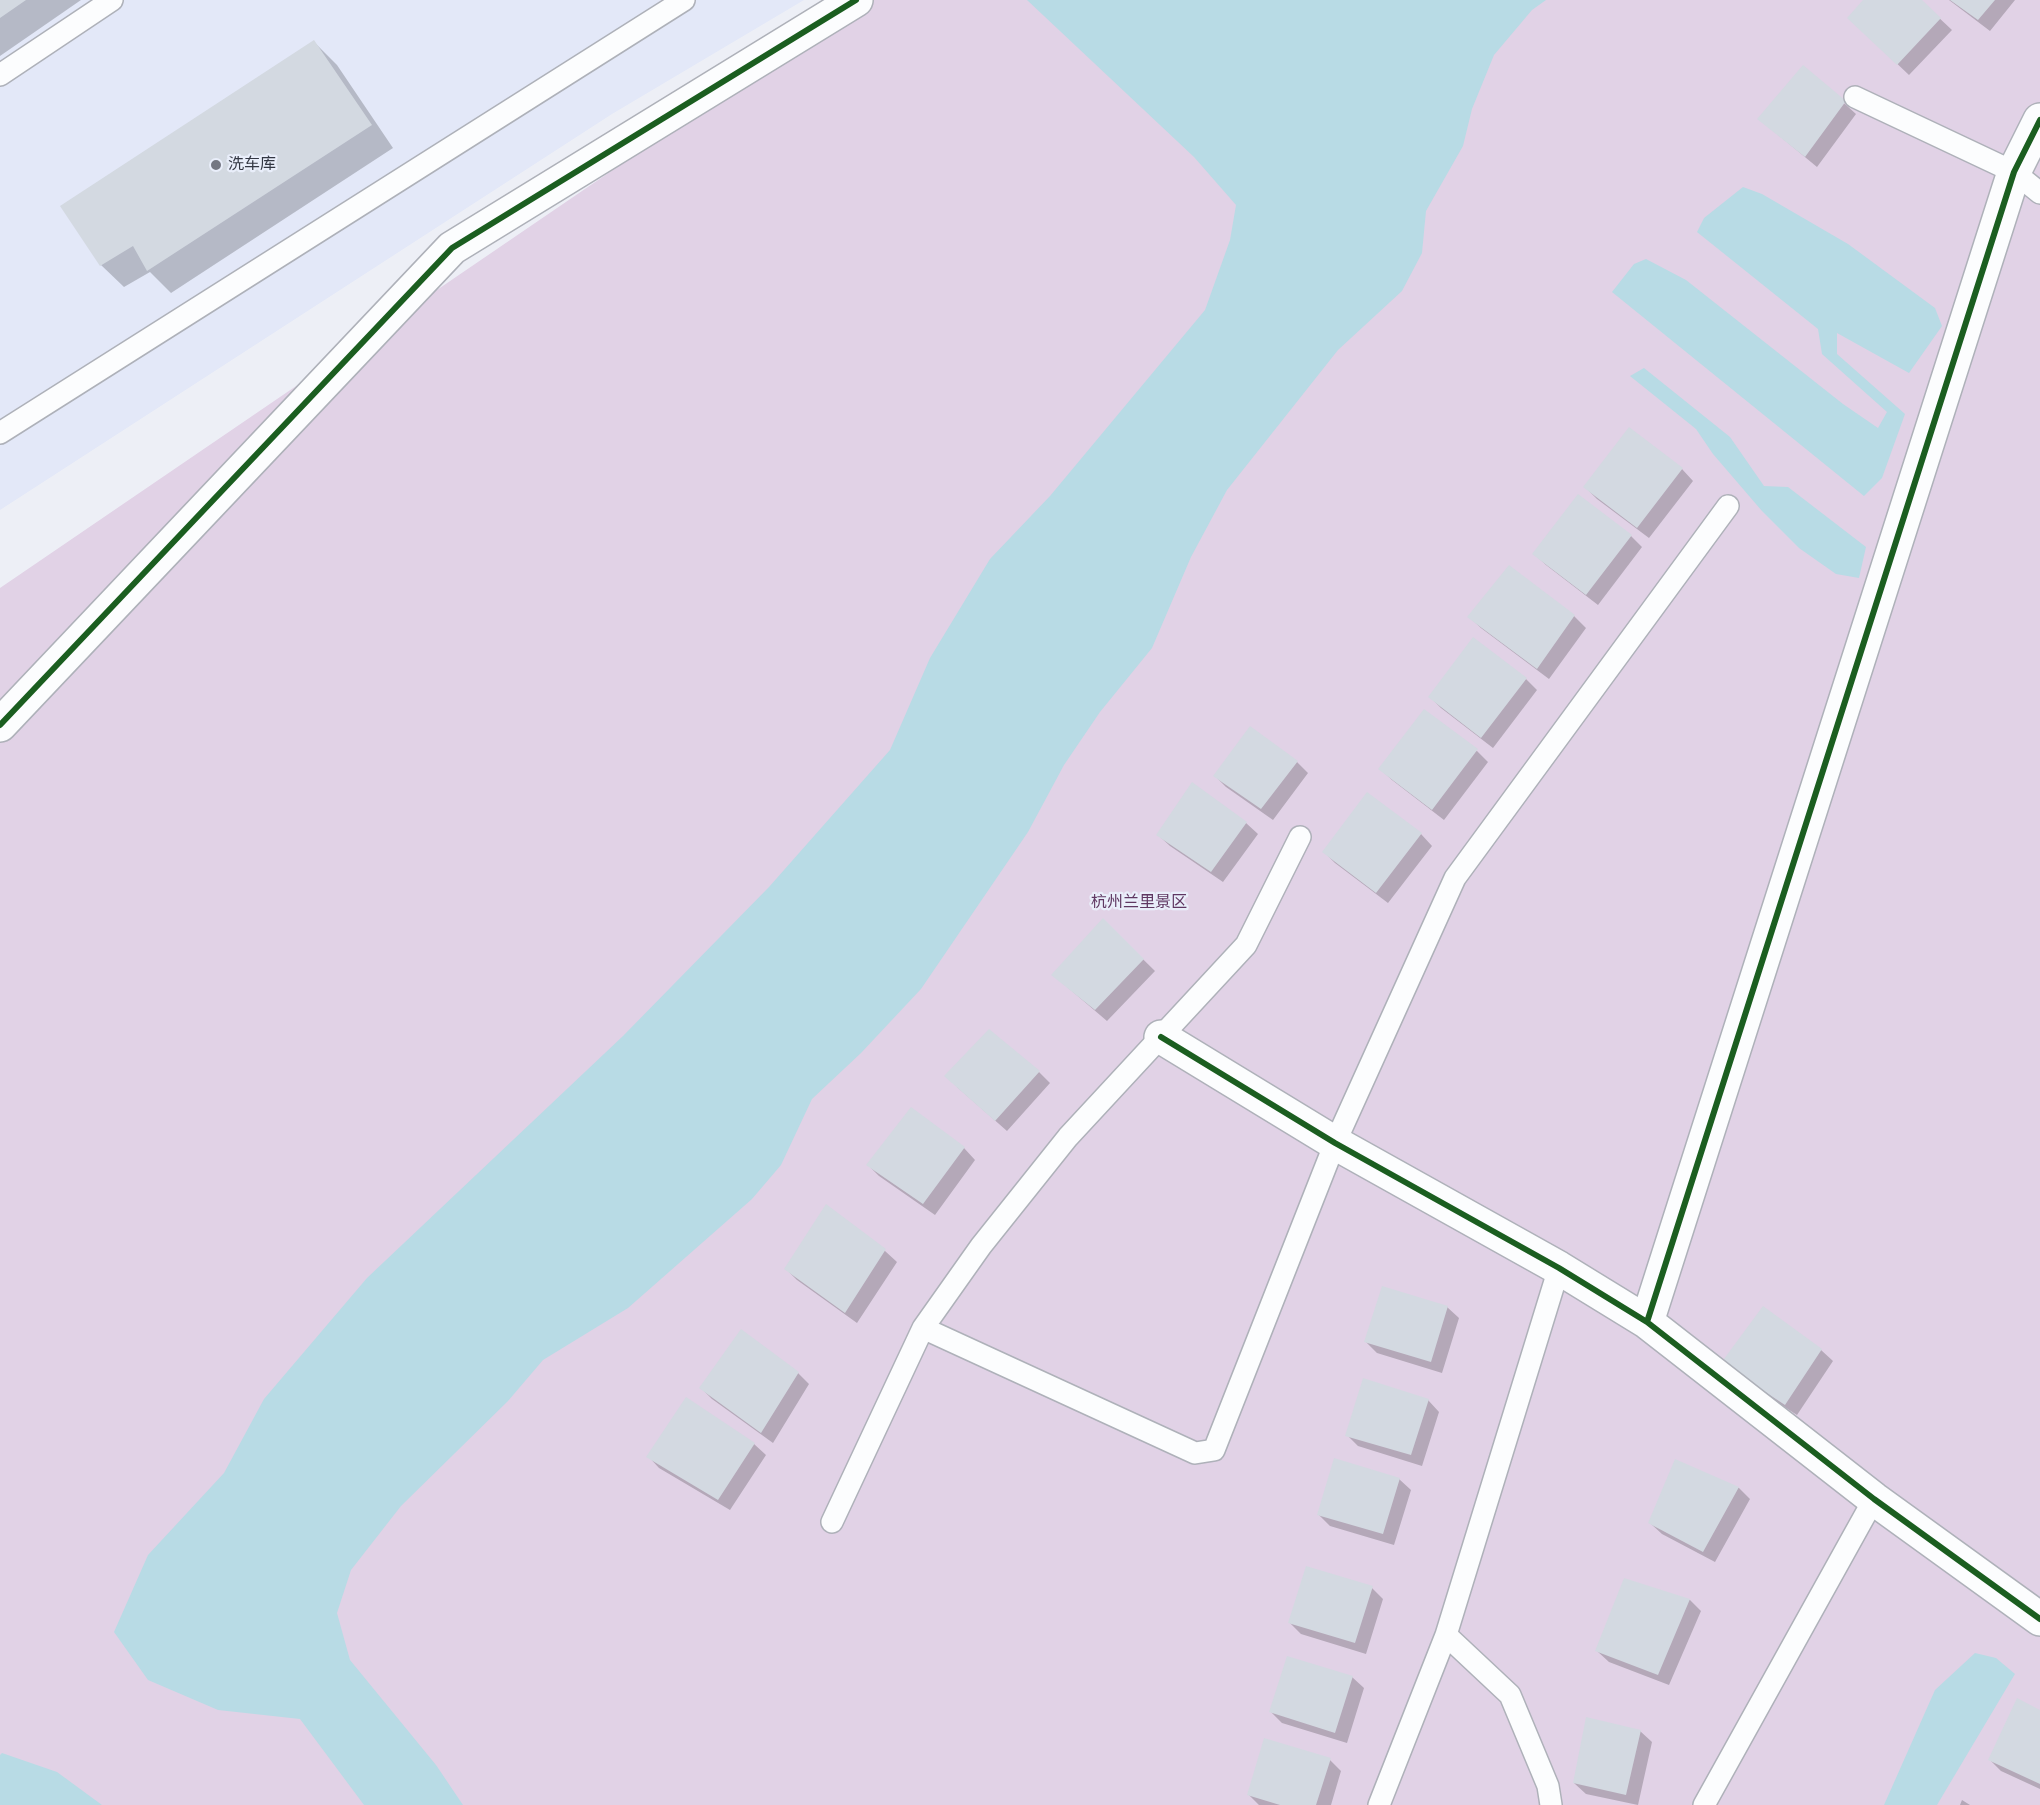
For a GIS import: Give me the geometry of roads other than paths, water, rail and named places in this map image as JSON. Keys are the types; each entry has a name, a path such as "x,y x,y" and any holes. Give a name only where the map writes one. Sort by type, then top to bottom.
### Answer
{"street":[{"path":"0,725 452,248 856,0"},
{"path":"1647,1322 2014,172 2040,120"},
{"path":"1161,1037 1335,1143 1559,1268 1647,1322 1874,1499 2040,1619"}],"lane":[{"path":"0,75 112,0"},
{"path":"0,434 684,0"},
{"path":"1855,97 2014,172 2040,193"},
{"path":"923,1328 1195,1453 1214,1450 1335,1143 1455,878 1728,506"},
{"path":"832,1522 923,1328 981,1246 1068,1137 1246,945 1300,837"},
{"path":"1379,1805 1446,1635 1559,1268"},
{"path":"1704,1805 1874,1499"},
{"path":"1446,1635 1510,1695 1548,1786 1551,1805"}],"place":[{"name":"洗车库","path":"216,165"}],"park label":[{"name":"杭州兰里景区","path":"1139,903"}]}
